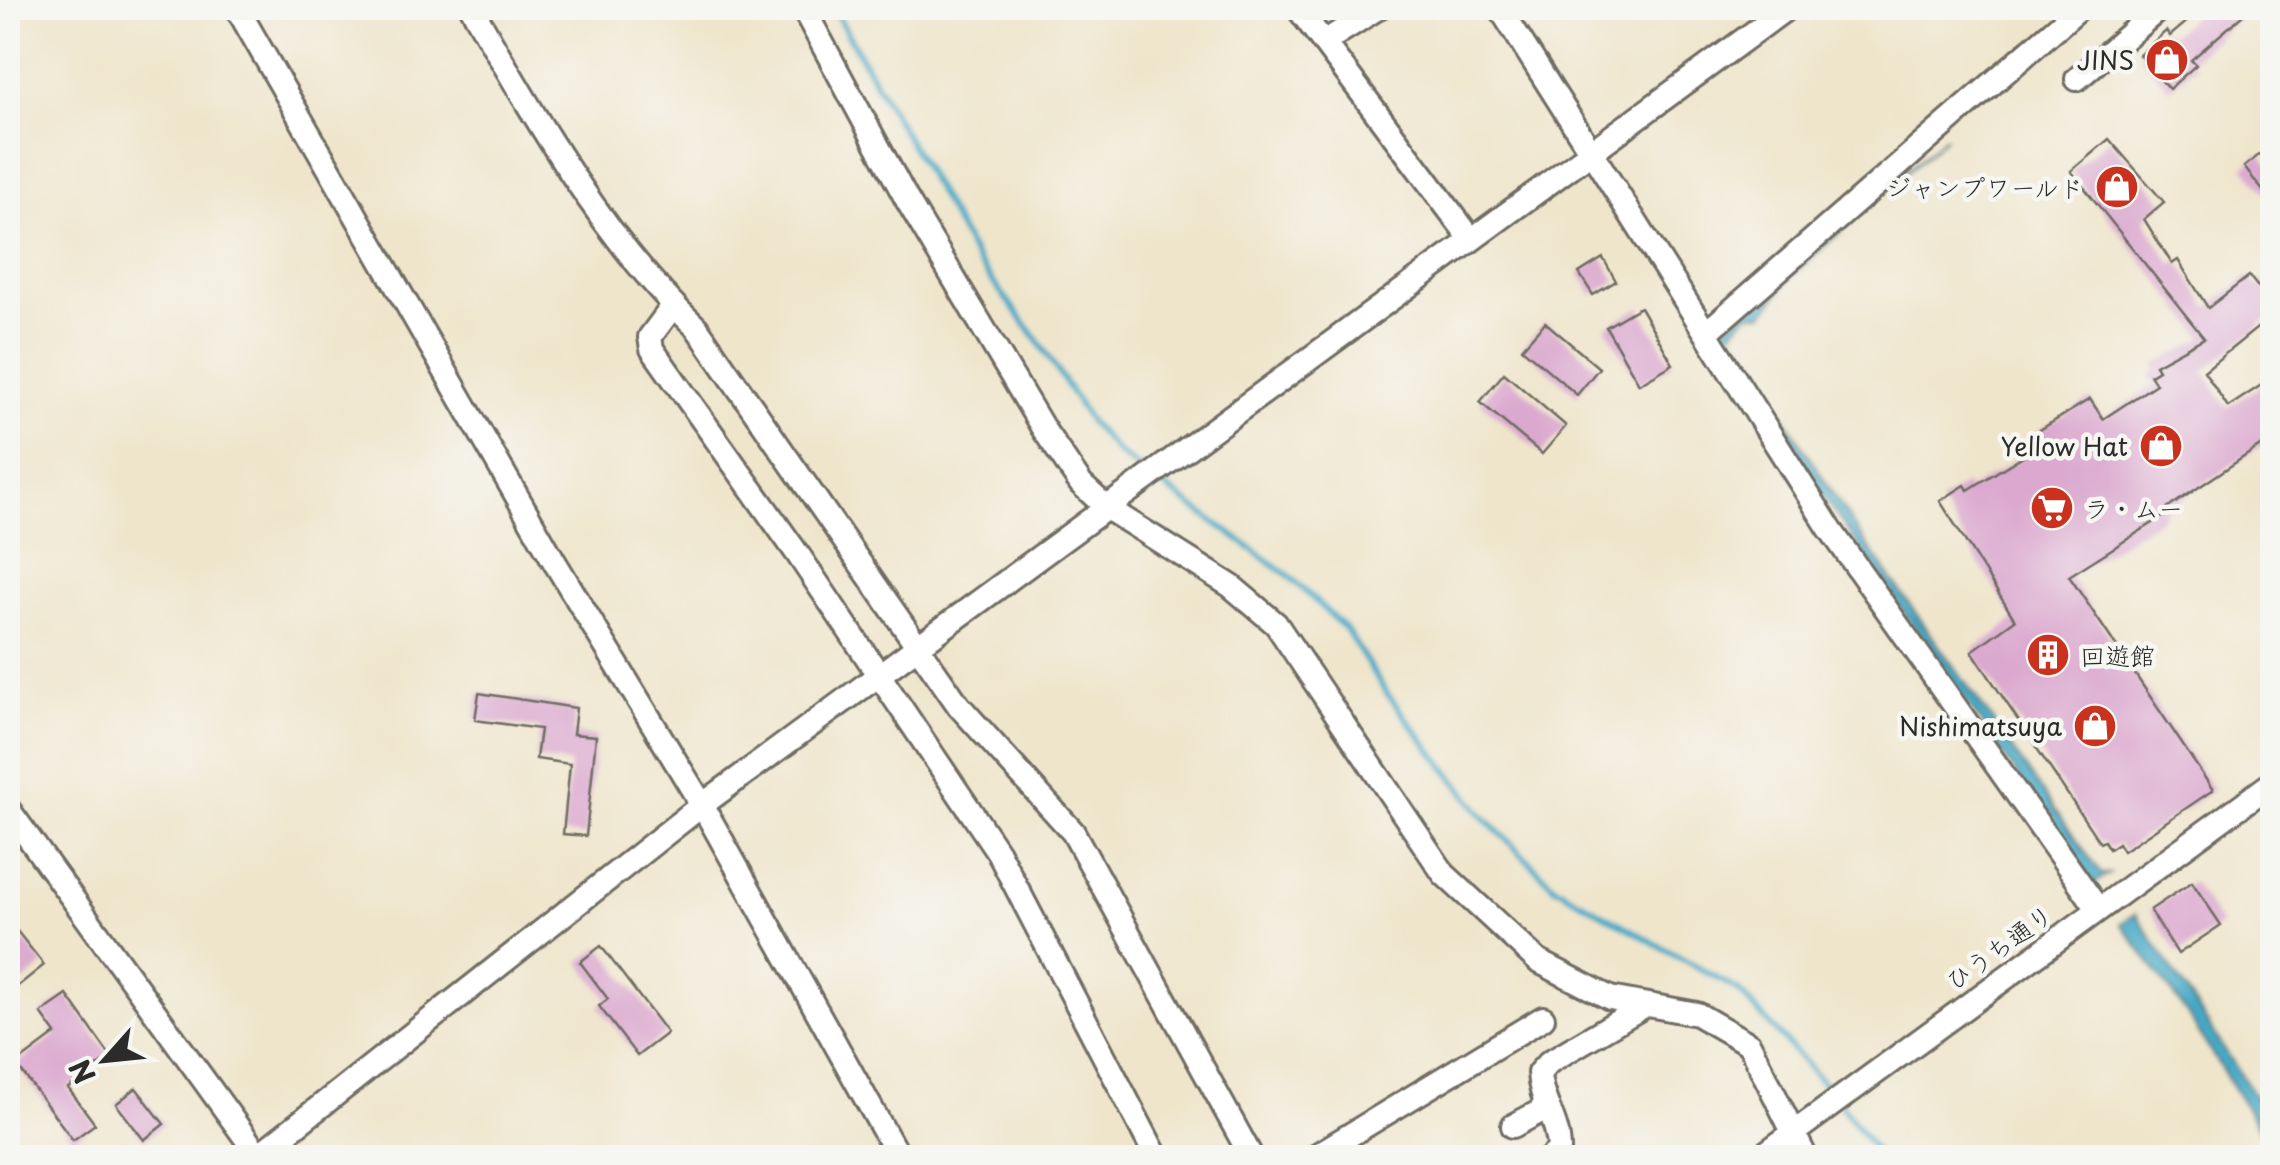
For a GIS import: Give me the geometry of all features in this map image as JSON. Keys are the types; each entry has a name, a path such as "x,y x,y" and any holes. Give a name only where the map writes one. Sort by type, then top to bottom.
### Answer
{"street":[{"path":"236,8 554,561 702,806 899,1158"},
{"path":"472,8 522,94 625,248 673,306 697,328 959,706 1072,832 1252,1158"},
{"path":"803,8 907,200 1044,430 1082,484 1106,508 1232,586 1276,624 1428,853 1483,913 1561,976 1610,998 1697,1014 1737,1034 1760,1060 1806,1158"},
{"path":"1298,8 1471,239"},
{"path":"1324,42 1378,8"},
{"path":"1500,8 1830,529 2098,909"},
{"path":"8,808 257,1156 702,806 1787,8"},
{"path":"1706,332 2078,8"},
{"path":"2076,79 2160,8"},
{"path":"673,306 648,342 998,852 1158,1158"},
{"name":"ひうち通り","path":"1759,1158 2272,783"},
{"path":"1550,1158 1559,1150 1559,1130 1546,1103 1539,1073 1548,1062 1644,1006"},
{"path":"1312,1158 1542,1018"},
{"path":"1513,1126 1540,1112 1546,1103"}],"water":[{"path":"1946,137 1790,277 1764,314 1748,314 1731,333 1853,525 2101,874 2109,874 2093,884 1835,513 1717,333"},
{"path":"2136,914 2272,1122 2272,1149 2185,1011 2121,923"}],"building":[{"path":"2203,8 2251,8 2191,60 2196,65 2169,89 2139,55 2166,31 2170,36"},
{"path":"2109,139 2164,202 2144,219 2172,264 2178,260 2208,308 2249,276 2258,287 2272,275 2272,316 2204,371 2228,407 2272,378 2272,438 2162,512 2164,516 2069,576 2213,790 2123,851 2118,843 2109,849 2104,841 2100,843 1972,651 2015,620 1940,501 1965,485 1968,490 2042,444 2035,433 2090,399 2103,419 2156,384 2150,375 2158,370 2155,365 2204,338 2071,171"},
{"path":"2260,154 2272,168 2272,202 2244,167"},
{"path":"1603,258 1616,281 1593,295 1579,273"},
{"path":"1640,307 1673,364 1639,384 1606,327"},
{"path":"1545,322 1599,368 1577,395 1522,348"},
{"path":"1504,373 1566,426 1542,454 1480,402"},
{"path":"479,693 576,708 573,734 596,736 586,836 563,834 570,764 536,759 540,729 475,720"},
{"path":"2192,882 2221,925 2178,954 2150,910"},
{"path":"17,931 44,965 8,994 8,938"},
{"path":"601,946 667,1033 637,1056 599,1006 608,999 580,962"},
{"path":"67,995 111,1057 68,1088 95,1124 73,1140 16,1064 56,1034 41,1013"},
{"path":"136,1088 164,1124 144,1140 116,1104"}],"waterway":[{"path":"833,8 977,261 1039,342 1090,422 1119,454 1287,574 1347,631 1385,691 1484,817 1555,887 1738,990 1835,1096"},
{"path":"1842,1106 1880,1158"}],"place":[{"name":"JINS","path":"2167,60"},
{"name":"ジャンプワールド","path":"2117,187"},
{"name":"Yellow Hat","path":"2161,446"},
{"name":"ラ・ムー","path":"2052,508"},
{"name":"回遊館","path":"2048,655"},
{"name":"Nishimatsuya","path":"2095,726"}]}
